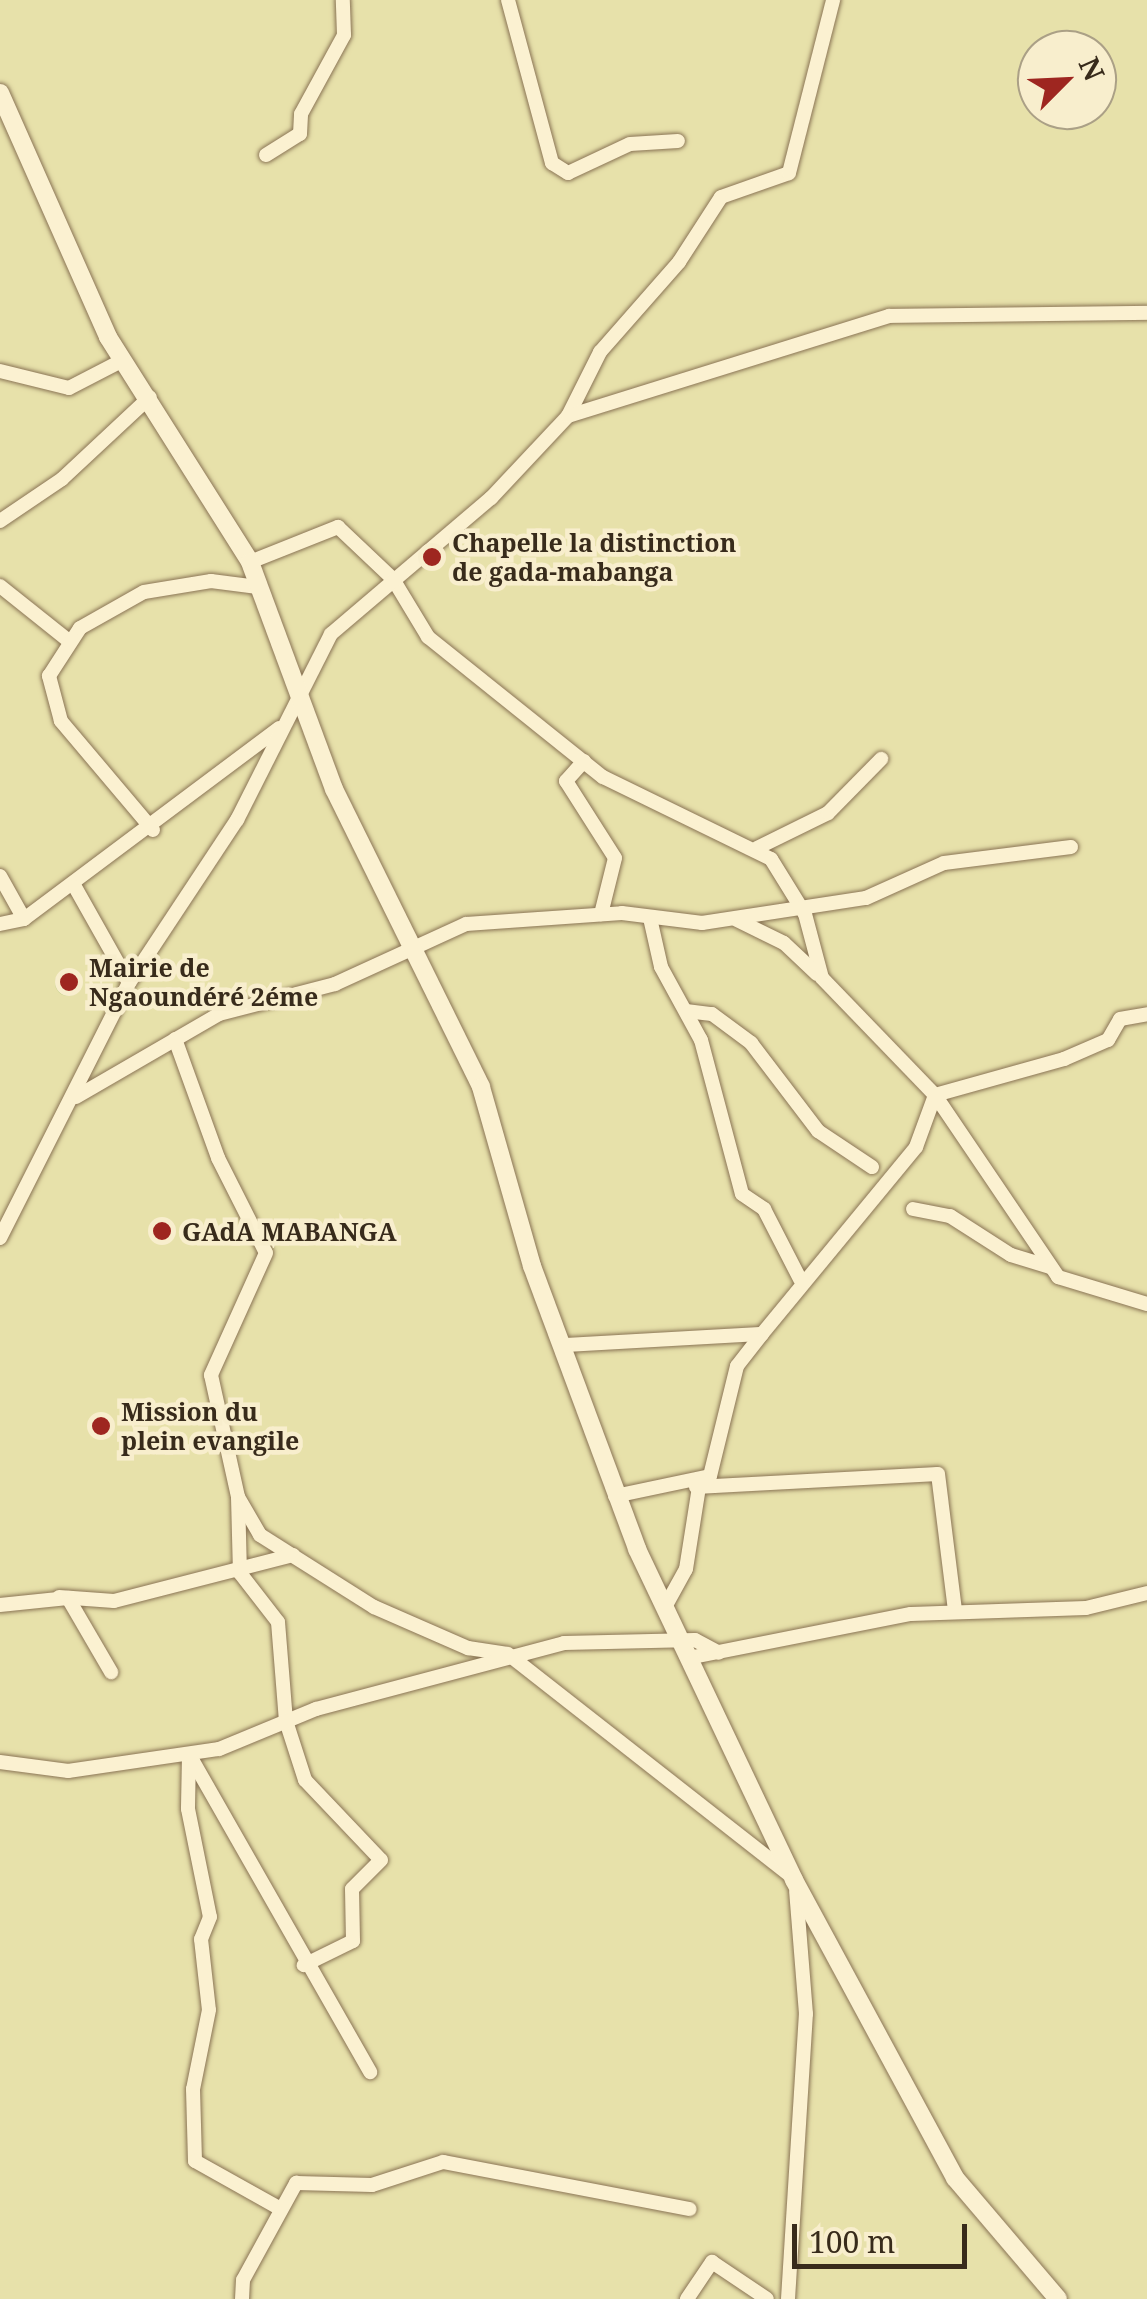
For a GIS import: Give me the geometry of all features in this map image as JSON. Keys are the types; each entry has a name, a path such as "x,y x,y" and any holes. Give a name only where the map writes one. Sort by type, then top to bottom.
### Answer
{"street":[{"path":"266,155 300,134 300,114 344,35 343,0"},
{"path":"508,0 552,163 568,173 630,144 678,140"},
{"path":"0,1238 76,1096 129,983 237,820 281,726 331,634 490,498 568,416 600,352 679,262 721,197 789,173 833,0"},
{"path":"0,92 124,360 250,562 298,696 498,1130 615,1496 794,1880 955,2178 1058,2299"},
{"path":"568,416 890,316 1147,312"},
{"path":"0,371 69,388 124,360"},
{"path":"0,521 62,479 150,397"},
{"path":"250,562 330,524 393,578 428,637 584,761 663,812 758,848 800,906 822,978"},
{"path":"153,830 48,698 69,640 144,592 211,581 258,587"},
{"path":"0,586 69,640"},
{"path":"0,924 24,919 75,887 153,830 281,726"},
{"path":"758,848 828,813 882,760"},
{"path":"584,761 566,781 615,858 601,914"},
{"path":"76,1096 219,1014 335,984 414,944 466,924 601,914 732,919 885,893 944,863 1071,847"},
{"path":"0,876 24,919"},
{"path":"75,887 129,983"},
{"path":"650,918 661,967 686,1011 742,1194 764,1210 800,1279"},
{"path":"732,919 774,937 822,978 936,1095 1050,1267"},
{"path":"686,1011 712,1014 751,1044 818,1131 872,1167"},
{"path":"936,1095 1064,1059 1108,1040 1120,1019 1147,1014"},
{"path":"175,1039 218,1158 266,1253 211,1375 238,1497 240,1573 278,1622 286,1721 306,1780 381,1860 352,1888 354,1941 304,1965"},
{"path":"664,1607 686,1570 698,1484 710,1476 736,1366 800,1279 855,1230 916,1147 936,1095"},
{"path":"913,1208 950,1216 1011,1255 1050,1267 1088,1292 1147,1304"},
{"path":"564,1345 762,1334"},
{"path":"615,1496 698,1484 938,1474 954,1611"},
{"path":"238,1497 260,1535 374,1607 508,1654 732,1822 794,1880 806,2014 788,2299"},
{"path":"0,1605 59,1597 114,1601 240,1573 293,1555"},
{"path":"0,1762 68,1772 189,1755 286,1721 508,1654 609,1639 684,1650 706,1642 719,1653 954,1611 1086,1608 1147,1593"},
{"path":"59,1597 111,1672"},
{"path":"189,1755 222,1799 304,1965 370,2072"},
{"path":"189,1755 188,1809 210,1917 201,1939 209,2010 193,2089 195,2161 281,2209"},
{"path":"242,2299 242,2280 296,2182 372,2185 444,2162 690,2208"},
{"path":"687,2299 712,2262 767,2299"}],"shaded area":[{"path":"0,0 1147,0 1147,2299 0,2299"}],"green space":[{"path":"68,970 77,974 81,983 77,992 68,996 59,992 55,983 59,974"}],"place":[{"name":"Chapelle la distinction de gada-mabanga","path":"432,557"},
{"name":"Mairie de Ngaoundéré 2éme","path":"69,982"},
{"name":"GAdA MABANGA","path":"162,1231"},
{"name":"Mission du plein evangile","path":"101,1426"}]}
